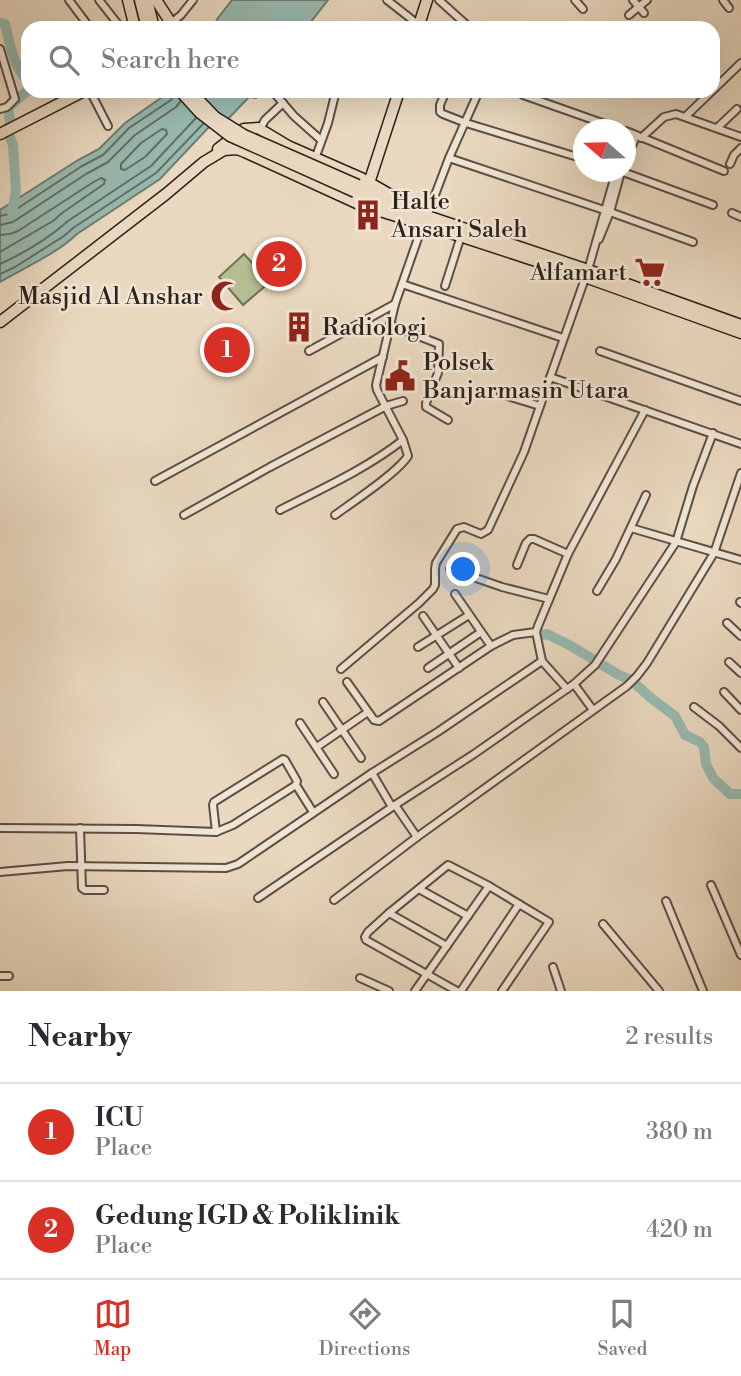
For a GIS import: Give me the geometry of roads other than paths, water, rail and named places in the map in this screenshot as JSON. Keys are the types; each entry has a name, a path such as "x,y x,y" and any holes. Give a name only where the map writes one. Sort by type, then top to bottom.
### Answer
{"main road":[{"path":"128,0 133,21"},
{"path":"140,0 145,21"},
{"path":"147,0 152,21"},
{"path":"156,0 168,21"},
{"path":"421,21 428,0"},
{"path":"3,132 70,98"},
{"path":"186,98 199,112 230,136 360,186"},
{"path":"197,98 215,117 244,135 360,186 423,219 587,273 722,323 741,333"},
{"path":"360,186 396,98"},
{"path":"0,322 229,145 244,130 252,128 260,129 360,186 461,236 587,273"},
{"path":"229,145 361,205 396,217 423,219"},
{"path":"722,323 741,325"}],"street":[{"path":"69,0 85,21"},
{"path":"99,0 116,21"},
{"path":"174,21 193,0"},
{"path":"387,0 413,21"},
{"path":"439,0 462,21"},
{"path":"575,0 583,9"},
{"path":"634,0 645,13"},
{"path":"629,15 647,0"},
{"path":"723,0 729,8"},
{"path":"0,49 15,99 7,107 0,109"},
{"path":"720,83 741,63"},
{"path":"94,98 108,126"},
{"path":"279,98 321,140"},
{"path":"315,159 333,98"},
{"path":"443,98 440,112 466,123 573,156"},
{"path":"335,515 408,456 376,385 395,304 423,219 477,98"},
{"path":"531,98 589,119"},
{"path":"686,116 704,98"},
{"path":"260,129 265,120 283,103"},
{"path":"717,128 737,109"},
{"path":"636,131 664,117 676,114 686,116 740,137 730,164"},
{"path":"636,136 724,171"},
{"path":"734,155 741,148"},
{"path":"449,158 693,242"},
{"path":"636,178 713,205"},
{"path":"341,669 433,589 436,563 457,529 464,527 481,534 488,530 524,452 602,233 617,182"},
{"path":"732,214 741,217"},
{"path":"445,286 461,236"},
{"path":"402,285 564,338"},
{"path":"309,351 395,304"},
{"path":"390,325 439,344 438,373 426,407 449,420"},
{"path":"600,351 741,401"},
{"path":"155,481 383,357"},
{"path":"550,377 741,444"},
{"path":"500,394 540,406"},
{"path":"184,515 386,405 403,401"},
{"path":"567,689 542,661 536,633 568,554 645,410"},
{"path":"258,898 474,754 574,684 597,662 676,542 713,433"},
{"path":"280,510 358,469 403,440"},
{"path":"334,900 638,676 714,553 741,473"},
{"path":"597,591 646,495"},
{"path":"631,528 741,560"},
{"path":"517,565 530,539 568,554"},
{"path":"450,569 502,587 549,599"},
{"path":"455,594 491,646"},
{"path":"418,647 469,615"},
{"path":"423,616 459,668"},
{"path":"727,623 741,636"},
{"path":"428,668 481,632"},
{"path":"347,682 374,720 381,721 491,646 513,635 536,633"},
{"path":"0,872 80,866 226,868 238,864 542,661"},
{"path":"729,662 741,673"},
{"path":"574,684 593,710"},
{"path":"724,692 741,710"},
{"path":"323,702 361,758"},
{"path":"694,707 719,726 741,748"},
{"path":"317,747 368,712"},
{"path":"300,723 334,774"},
{"path":"216,832 214,802 282,760 285,760 297,780 296,785 313,812"},
{"path":"372,773 417,837"},
{"path":"0,828 216,832 233,825 296,785"},
{"path":"80,828 82,888 104,890"},
{"path":"502,991 549,923 548,920 489,886 448,865 365,934 366,940 459,991 519,904"},
{"path":"711,884 741,955"},
{"path":"415,991 489,886"},
{"path":"419,889 468,916"},
{"path":"666,901 703,991"},
{"path":"389,913 447,946"},
{"path":"603,924 659,991"},
{"path":"554,967 561,991"},
{"path":"0,976 9,976"},
{"path":"360,978 389,991"}],"water":[{"path":"232,0 328,0 312,21 216,21"},
{"path":"161,98 248,98 229,118 208,128 160,179 50,254 0,282 0,210 99,149 125,123"}],"waterway":[{"path":"0,23 5,24 15,62 21,72"},
{"path":"12,213 16,190 8,108 21,96"},
{"path":"541,635 547,634 631,680 675,716 685,735 700,742 713,778 730,794 741,794"}],"place":[{"name":"Halte Ansari Saleh","path":"368,215"},
{"name":"Gedung IGD & Poliklinik","path":"279,264"},
{"name":"Alfamart","path":"650,272"},
{"name":"Masjid Al Anshar","path":"226,296"},
{"name":"Radiologi","path":"299,327"},
{"name":"ICU","path":"227,350"},
{"name":"Polsek Banjarmasin Utara","path":"400,376"}]}
